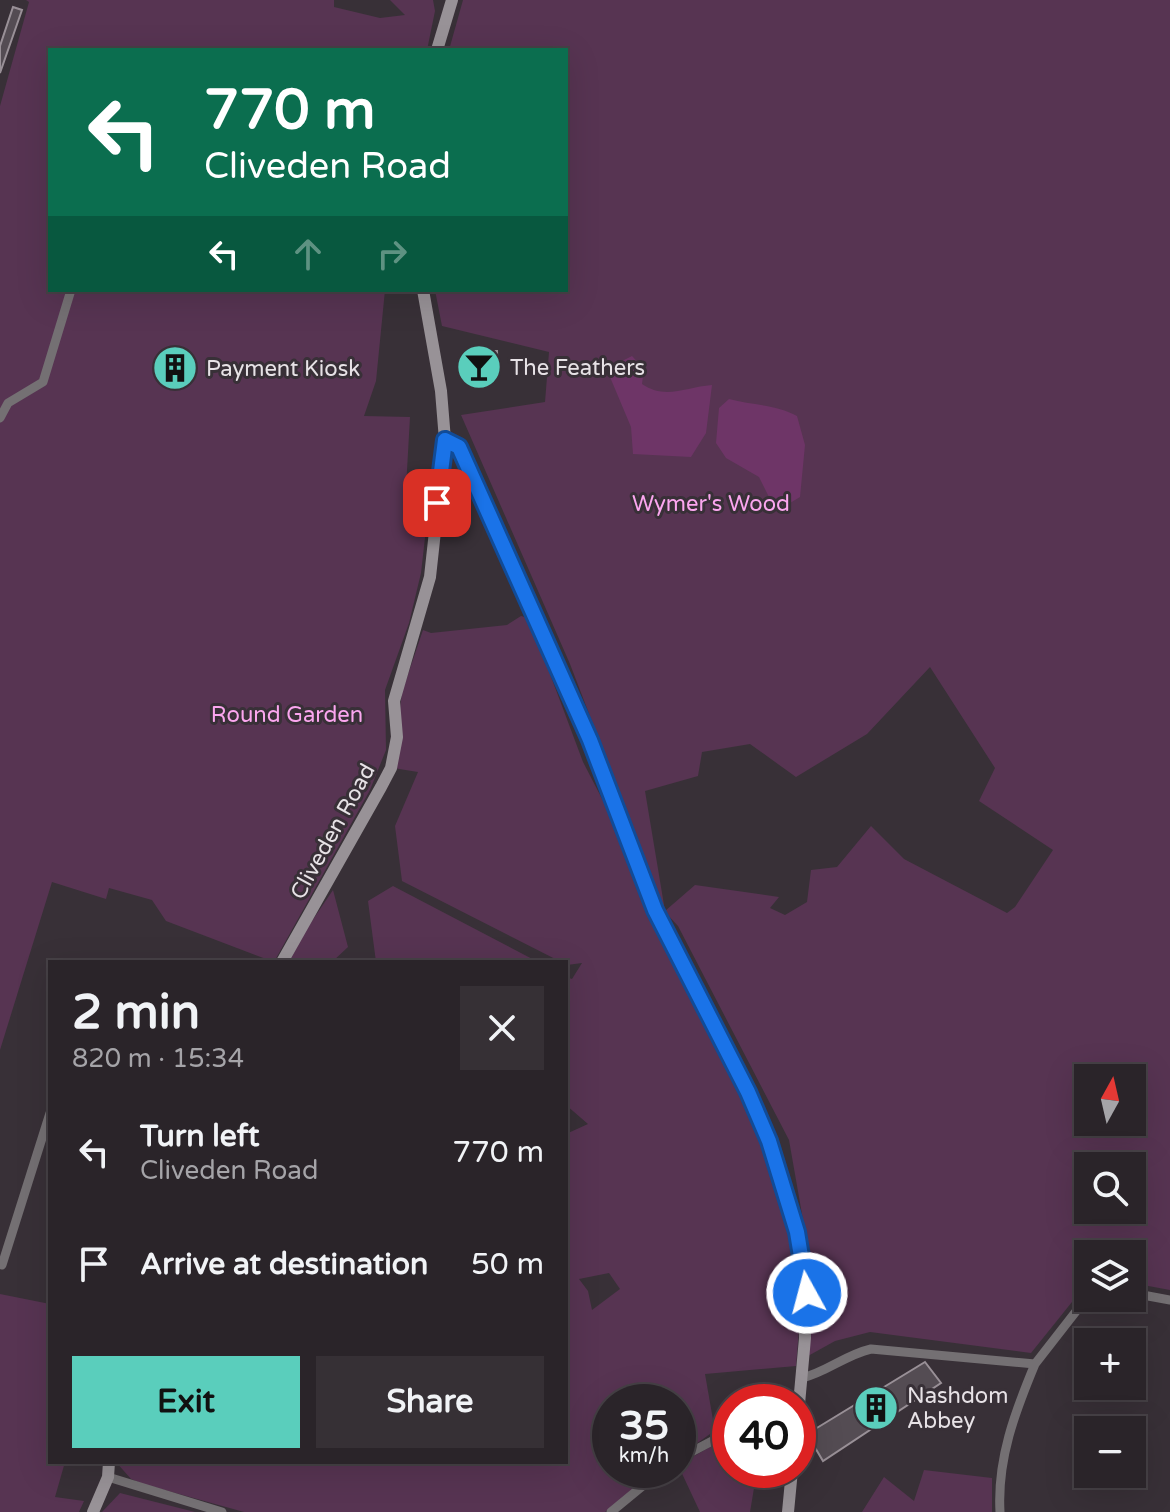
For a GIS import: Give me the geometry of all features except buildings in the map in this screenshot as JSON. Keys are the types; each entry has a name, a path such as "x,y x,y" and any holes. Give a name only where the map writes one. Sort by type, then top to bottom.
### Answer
{"street":[{"path":"438,48 452,0"},
{"path":"0,418 8,403 43,382 70,292"},
{"name":"Cliveden Road","path":"283,960 391,768 397,737 394,701 430,577 445,440 441,391 423,292"},
{"path":"445,440 459,447 503,540 590,740 655,910 748,1092 769,1141 804,1263 807,1293 801,1384"},
{"path":"2,1265 48,1119"},
{"path":"1146,1296 1170,1300"},
{"path":"1000,1512 998,1489 1010,1423 1035,1364 1076,1312"},
{"path":"802,1378 818,1374 847,1354 871,1349 1035,1364"},
{"path":"93,1512 108,1477 109,1464"},
{"path":"108,1477 222,1512"},
{"path":"611,1512 640,1488"},
{"path":"788,1512 790,1488"}],"green space":[{"name":"Round Garden","path":"26,0 334,0 334,7 380,18 405,15 390,0 433,0 435,11 427,48 48,48 48,292 385,292 376,381 364,416 410,417 405,506 428,511 421,573 409,623 385,690 386,750 370,790 275,960 166,921 152,900 109,888 106,899 52,882 0,1050 0,106 29,2"},
{"name":"Wymer's Wood","path":"463,0 1170,0 1170,1290 1146,1286 1146,1240 1074,1240 1074,1299 1031,1353 870,1332 835,1341 808,1356 816,1294 789,1140 678,926 665,912 570,664 461,415 545,402 549,352 442,326 435,292 568,292 568,48 450,48","holes":["930,667 995,768 979,801 1053,850 1015,907 1007,913 904,859 871,826 837,867 811,870 807,902 785,915 770,908 779,897 695,885 665,911 645,791 698,776 702,752 750,744 796,777 867,734"]},
{"path":"521,616 529,618 583,762 613,820 628,863 700,1015 751,1106 770,1152 795,1247 802,1292 796,1366 705,1374 712,1435 696,1444 696,1384 592,1384 592,1488 636,1488 605,1512 244,1512 143,1484 131,1479 118,1464 568,1464 568,1133 588,1124 568,1107 568,978 572,979 582,963 568,965 568,960 557,960 402,881 395,826 418,772 393,768 402,692 423,630 431,633 507,625","holes":["609,1273 620,1289 592,1310 588,1291 579,1279"]},
{"path":"393,886 534,960 376,960 368,901"},
{"path":"333,890 348,947 334,960 285,960"},
{"path":"0,1294 48,1304 48,1464 64,1464 55,1497 84,1501 79,1512 0,1512"},
{"path":"712,1446 712,1488 754,1488 750,1512 700,1512 689,1488 696,1488 696,1455"},
{"path":"924,1470 992,1478 992,1512 862,1512 884,1477 914,1501"},
{"path":"120,1493 195,1512 102,1512"}],"shaded area":[{"path":"632,356 644,369 642,384 651,389 667,392 712,385 706,433 691,457 633,454 631,427 610,377 612,366"},
{"path":"729,399 773,407 797,416 805,445 800,497 785,506 769,497 759,477 726,458 716,443 719,408"}],"place":[{"name":"The Feathers","path":"479,367"},
{"name":"Payment Kiosk","path":"175,368"},
{"name":"Nashdom Abbey","path":"876,1408"}],"route":[{"path":"437,503 445,440 459,447 503,540 590,740 655,910 748,1092 769,1141 797,1232 807,1293"}]}
